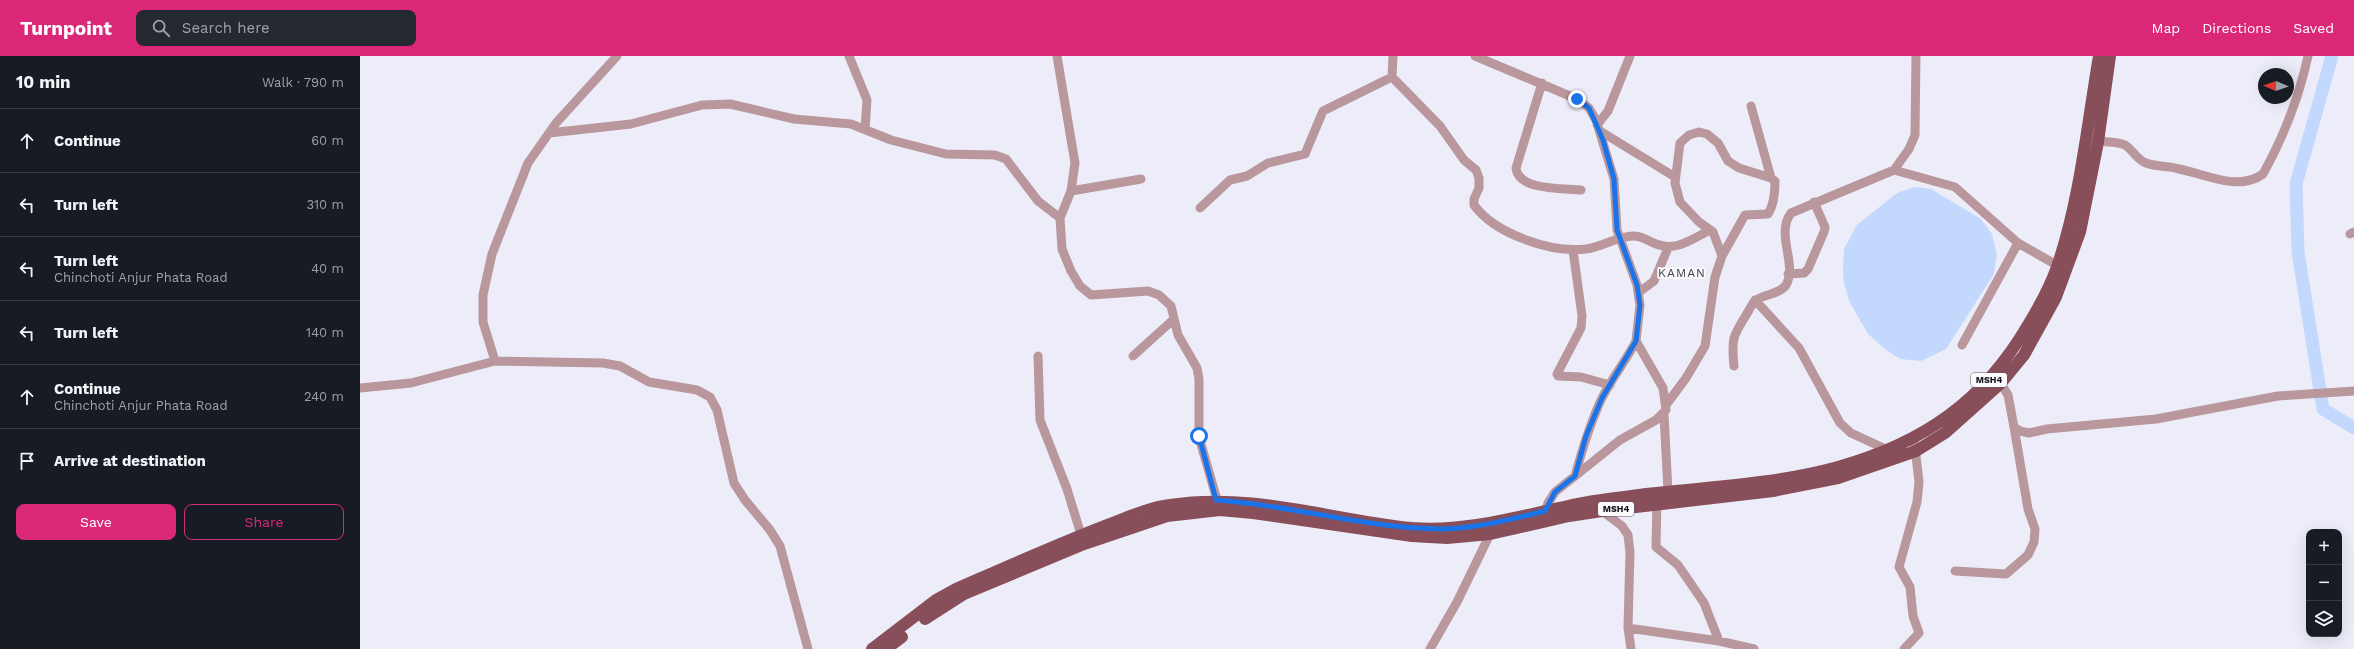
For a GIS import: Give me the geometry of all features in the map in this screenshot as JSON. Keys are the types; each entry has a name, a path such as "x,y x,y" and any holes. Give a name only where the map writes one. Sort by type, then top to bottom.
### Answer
{"main road":[{"name":"MSH4","path":"872,649 936,600 956,589 1083,539 1167,516 1218,505 1251,502 1412,528 1445,529 1602,511 1660,496 1797,476 1916,451 1945,433 2024,354 2056,297 2099,56"},
{"name":"MSH4","path":"2062,268 2080,232 2098,142 2110,56"},
{"name":"MSH4","path":"1218,505 1253,513 1412,536 1448,538 1490,534 1597,500 1795,487 1838,478 1892,455 1914,439 1936,426 1998,379"},
{"name":"MSH4","path":"886,649 938,610 964,594 1083,539"}],"street":[{"path":"495,361 483,322 483,295 492,254 528,163 549,133 617,56"},
{"path":"849,56 866,100 865,129"},
{"path":"1057,56 1074,148 1075,163 1071,190 1060,218 1062,249 1070,271 1080,286 1091,295 1148,291 1159,295 1171,306 1178,336 1197,368 1200,379 1199,436 1218,505"},
{"path":"1393,56 1392,77 1440,126 1464,160 1476,170 1479,178 1479,188 1474,199 1478,210 1506,232 1524,240 1573,250 1588,248 1632,236 1641,237 1668,248 1676,246 1710,230"},
{"path":"1475,56 1542,83 1577,99 1589,108 1599,128 1614,179 1617,230 1638,293 1640,305 1636,341 1602,398 1586,436 1575,476"},
{"path":"1599,128 1608,111 1630,56"},
{"path":"1734,366 1732,345 1734,335 1755,300 1781,290 1787,284 1788,274 1785,228 1788,217 1791,213 1814,202 1894,170 1909,149 1915,135 1916,56"},
{"path":"2084,140 2126,146 2142,161 2148,164 2178,168 2213,179 2237,181 2259,177 2277,149 2298,94 2308,56"},
{"path":"1200,208 1230,180 1247,176 1268,163 1305,154 1323,111 1392,77"},
{"path":"1542,83 1516,172 1520,177 1542,188 1581,190"},
{"path":"549,133 631,124 702,105 730,104 794,119 852,124 891,140 946,154 995,155 1006,159 1038,201 1060,218"},
{"path":"1751,106 1771,178"},
{"path":"1599,128 1676,178"},
{"path":"1719,641 1704,604 1678,565 1656,547 1664,414 1666,405 1698,360 1705,346 1715,278 1722,256 1745,215 1768,214 1771,209 1775,181 1771,178 1739,168 1728,161 1718,143 1707,134 1698,132 1689,135 1680,143 1676,178 1674,183 1680,202 1713,232 1722,256"},
{"path":"1894,170 1956,187 2018,243 2062,268"},
{"path":"1071,190 1141,178"},
{"path":"1788,274 1804,273 1808,269 1824,232 1824,226 1814,202"},
{"path":"1962,345 2018,243"},
{"path":"1638,293 1654,281 1668,248"},
{"path":"1573,250 1582,316 1581,328 1557,374 1558,376 1581,377 1610,385"},
{"path":"1755,300 1799,348 1840,423 1851,433 1892,455"},
{"path":"1133,356 1174,319"},
{"path":"1636,341 1662,388 1666,405"},
{"path":"1038,356 1040,420 1067,489 1083,539"},
{"path":"360,388 410,383 495,361 603,362 620,366 650,382 697,390 710,397 717,410 734,483 770,530 780,546 808,649"},
{"path":"1954,571 2006,574 2011,571 2031,550 2035,529 2028,508 2008,395 1998,379"},
{"path":"2014,427 2020,432 2029,433 2047,429 2156,419 2288,394 2354,391"},
{"path":"1544,517 1555,492 1620,440 1664,414"},
{"path":"1904,649 1919,633 1913,616 1910,587 1899,567 1917,502 1919,482 1914,439"},
{"path":"1602,511 1622,526 1628,535 1630,552 1628,628 1631,649"},
{"path":"1430,649 1457,602 1495,523"},
{"path":"1628,628 1719,641 1754,649"}],"water":[{"path":"1914,187 1931,189 1981,219 1992,234 1997,254 1994,274 1946,349 1921,361 1900,359 1885,349 1868,334 1849,301 1844,283 1843,270 1844,249 1857,225 1897,193"}],"waterway":[{"path":"2332,56 2296,184 2298,252 2323,409 2354,428"}],"district":[{"name":"KAMAN","path":"1682,273"}],"route":[{"path":"1199,436 1202,454 1216,500 1251,502 1412,528 1445,529 1495,523 1545,511 1555,492 1575,476 1586,436 1602,398 1624,364 1636,341 1640,305 1637,285 1617,230 1614,179 1603,140 1596,120 1589,108 1577,99"}]}
